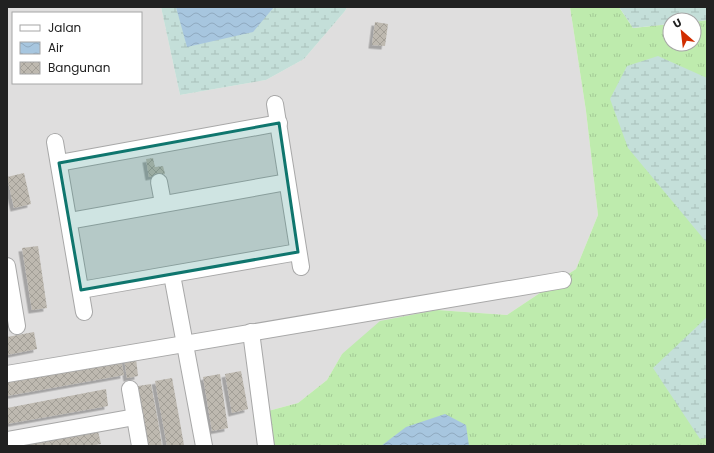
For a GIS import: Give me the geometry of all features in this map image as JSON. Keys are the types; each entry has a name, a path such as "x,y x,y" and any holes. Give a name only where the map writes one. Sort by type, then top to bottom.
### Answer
{"street":[{"path":"81,290 172,275 299,260 275,104"},
{"path":"59,163 279,123"},
{"path":"55,142 84,312"},
{"path":"159,182 163,203"},
{"path":"69,221 287,182"},
{"path":"7,266 10,304 17,326"},
{"path":"172,275 204,446"},
{"path":"7,374 563,280"},
{"path":"251,332 266,446"},
{"path":"130,390 140,446"},
{"path":"7,440 135,417"}],"highlighted area":[{"path":"279,123 298,252 81,290 59,163"}],"shaded area":[{"path":"7,7 161,7 180,95 266,80 304,59 347,7 570,7 586,111 598,215 576,269 507,315 437,310 342,354 327,380 298,403 253,415 259,446 7,446"}],"green space":[{"path":"161,7 347,7 304,59 266,80 180,95"},
{"path":"570,7 619,7 633,28 662,25 662,52 702,52 702,21 707,20 707,446 259,446 253,415 298,403 327,380 342,354 380,321 437,310 507,315 576,269 598,215 586,111"},
{"path":"619,7 707,7 707,20 702,21 702,12 662,12 662,25 633,28"},
{"path":"658,56 707,78 707,243 628,148 610,99 627,66"},
{"path":"707,317 707,438 700,439 653,368"}],"water":[{"path":"176,7 274,7 253,32 187,47"},
{"path":"445,414 466,425 469,446 381,446 406,427"}],"building":[{"path":"375,22 388,24 385,46 372,45"},
{"path":"153,158 155,167 163,166 165,174 149,177 146,159"},
{"path":"24,173 31,204 14,208 7,177"},
{"path":"38,246 47,308 32,310 22,248"},
{"path":"34,332 37,349 7,355 7,337"},
{"path":"136,358 138,376 127,378 124,359"},
{"path":"121,359 124,375 7,396 7,380"},
{"path":"241,371 248,409 232,413 225,374"},
{"path":"220,374 228,428 212,431 203,377"},
{"path":"172,378 184,445 167,446 155,381"},
{"path":"151,384 162,446 148,445 138,386"},
{"path":"106,389 108,406 7,424 7,408"},
{"path":"97,427 101,444 90,446 7,446"}]}
